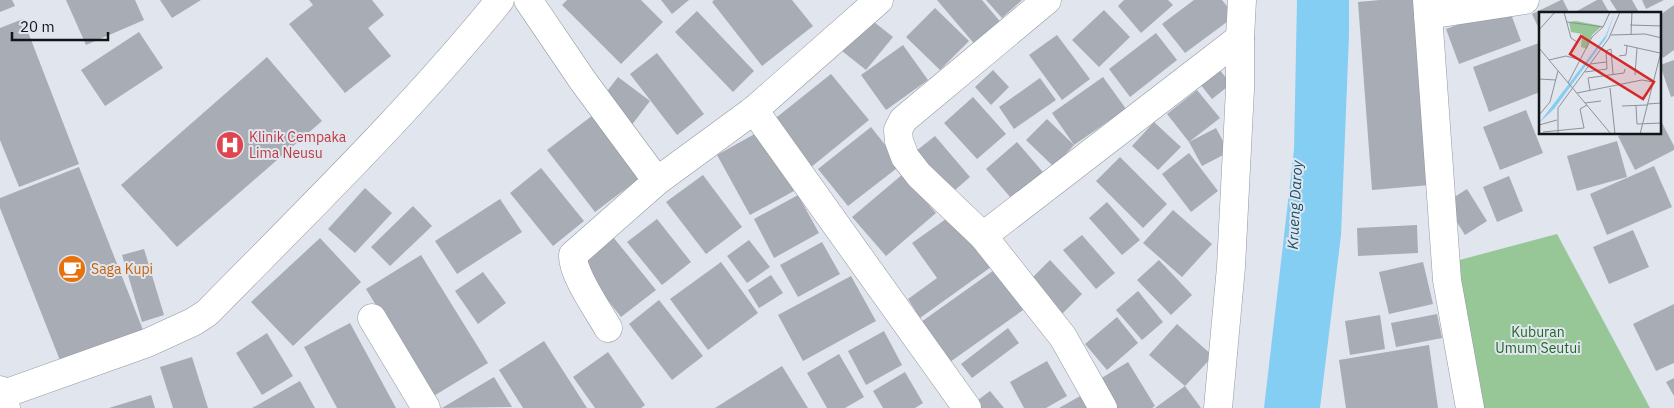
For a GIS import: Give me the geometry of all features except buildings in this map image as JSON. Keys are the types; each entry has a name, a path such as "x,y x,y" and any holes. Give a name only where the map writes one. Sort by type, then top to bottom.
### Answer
{"street":[{"path":"2,398 147,343 193,322 207,312 400,116 465,44 500,0"},
{"path":"528,0 583,81 657,181"},
{"path":"608,328 577,273 573,263 573,255 657,181 754,110 879,0"},
{"path":"1047,0 903,120 898,130 898,141 905,157 915,169 983,236 1063,338 1078,361 1103,408"},
{"path":"1218,408 1231,268 1240,89 1242,0"},
{"path":"1470,408 1447,280 1428,7 1525,0"},
{"path":"983,236 1240,38"},
{"path":"754,110 967,408"},
{"path":"372,318 426,408"}],"green space":[{"name":"Kuburan Umum Seutui","path":"1557,234 1650,408 1483,408 1452,262"}],"water":[{"name":"Krueng Daroy","path":"1297,0 1349,0 1341,235 1320,408 1264,408 1294,150"}],"place":[{"name":"Klinik Cempaka Lima Neusu","path":"230,145"},
{"name":"Saga Kupi","path":"72,269"}]}
